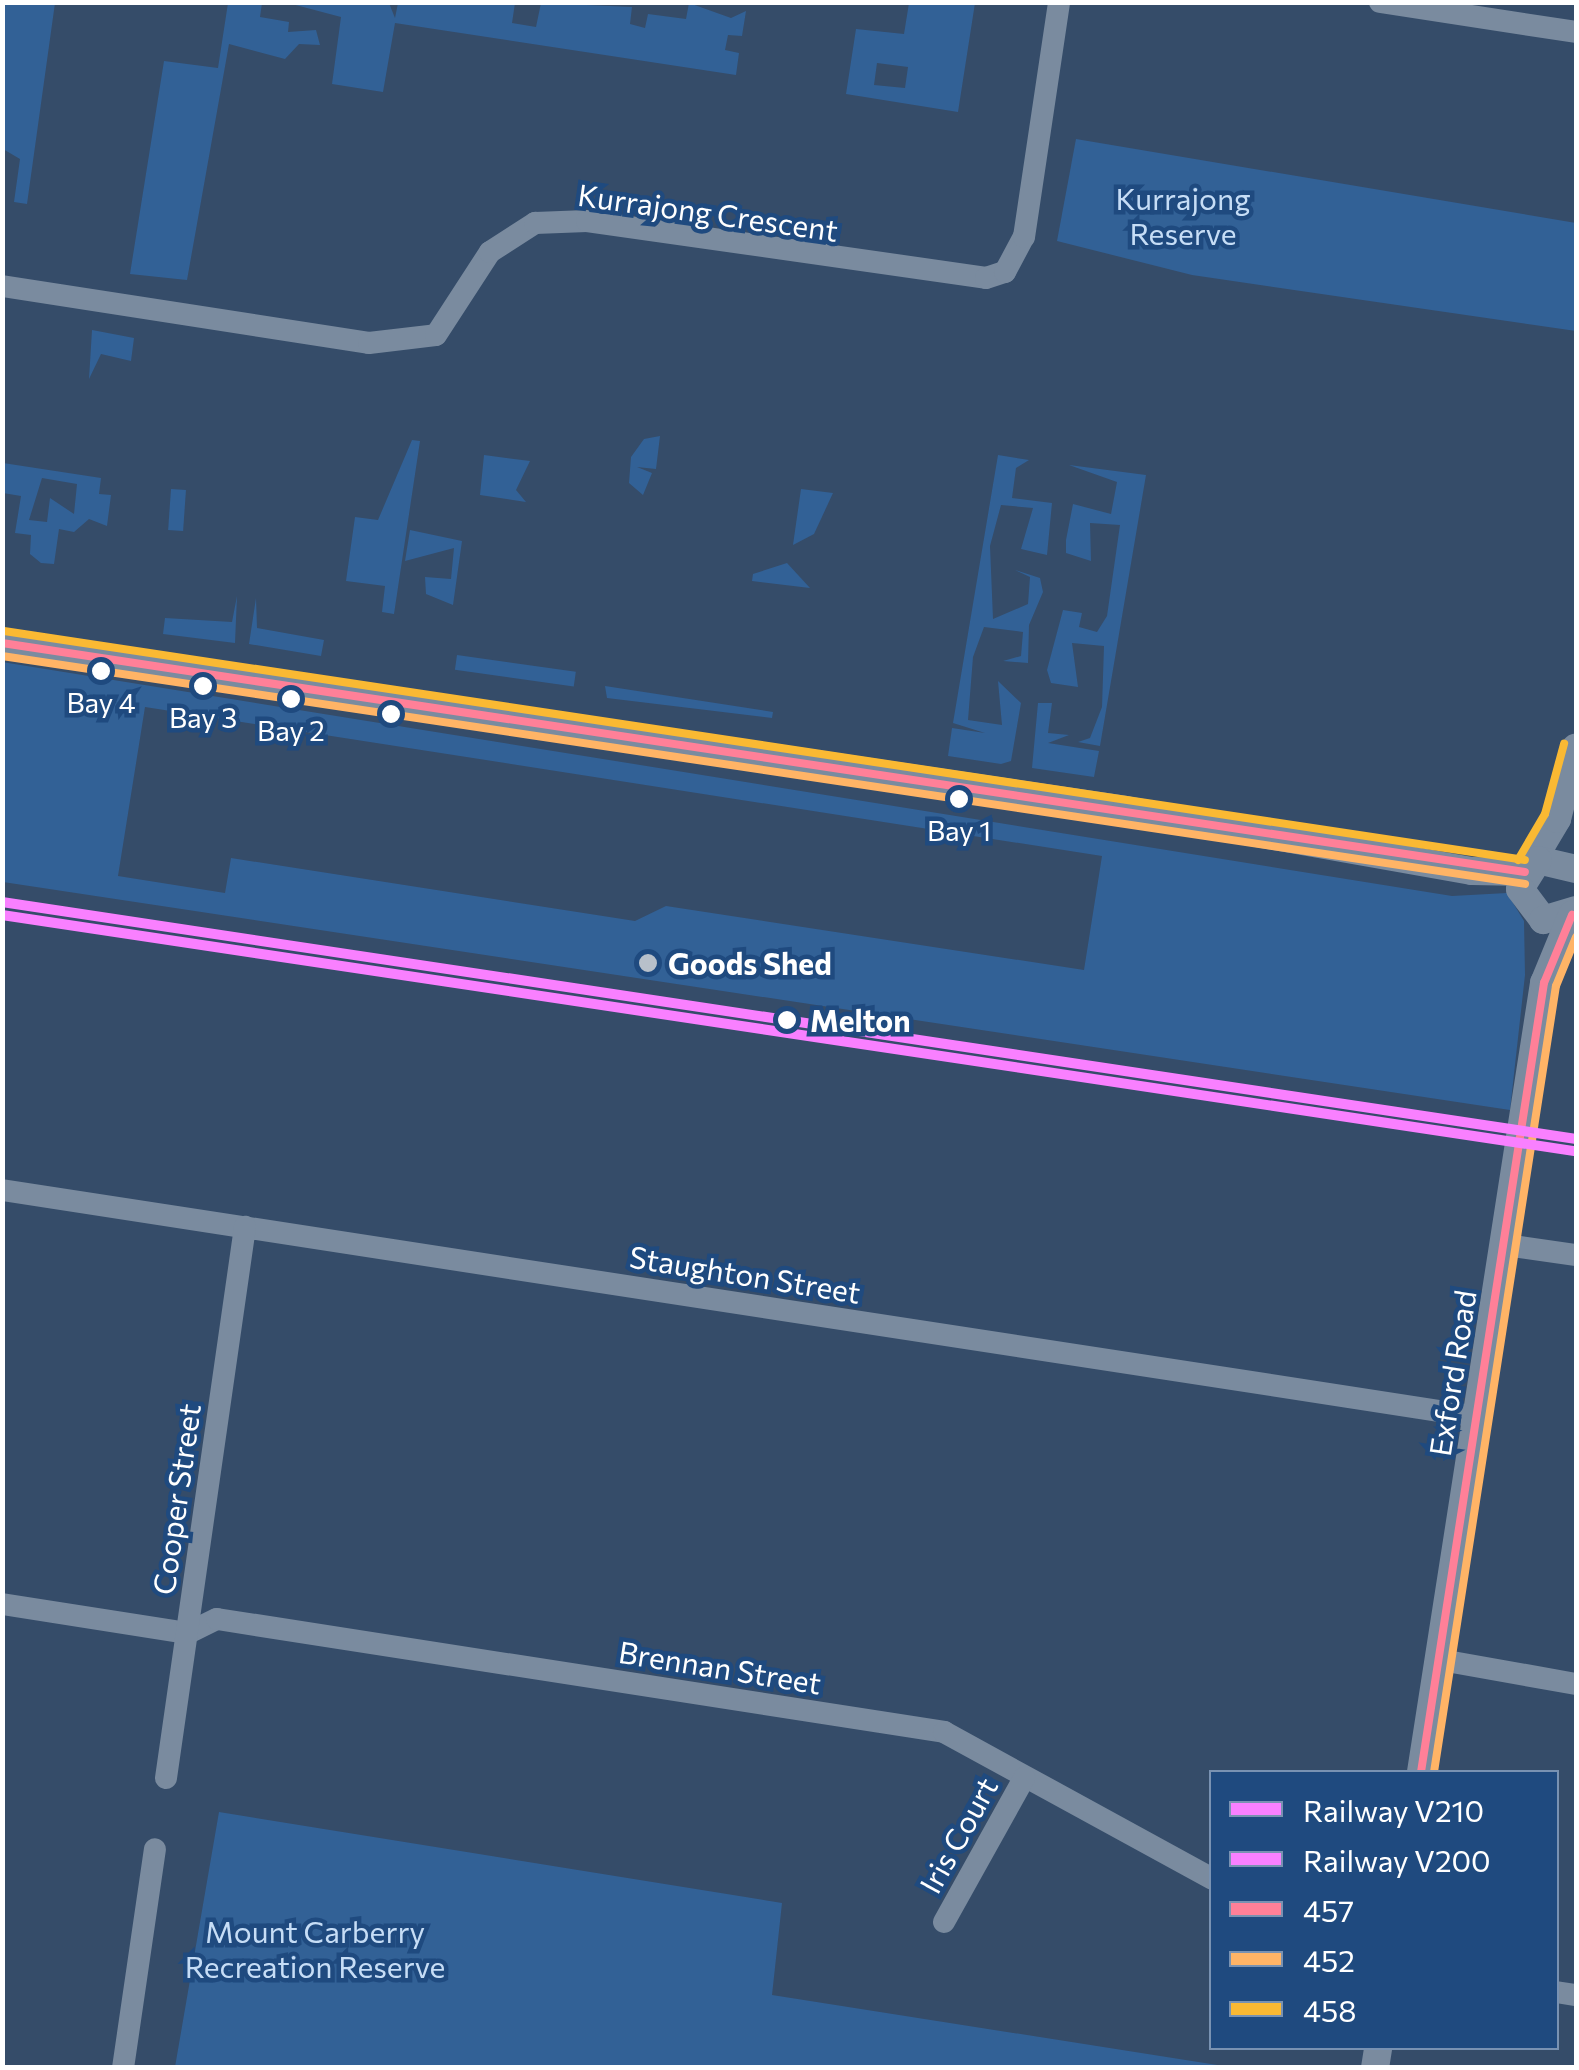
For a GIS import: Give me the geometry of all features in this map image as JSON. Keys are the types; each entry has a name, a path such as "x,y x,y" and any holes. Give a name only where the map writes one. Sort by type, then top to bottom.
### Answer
{"street":[{"name":"Kurrajong Crescent","path":"2,286 369,344 436,335 490,252 535,223 587,221 986,278 1006,272 1024,237 1059,2"},
{"path":"1380,2 1576,32"},
{"path":"2,644 1161,816 1472,871 1526,886 1553,922 1575,912"},
{"path":"1576,747 1570,785 1576,861"},
{"path":"1526,886 1570,785"},
{"path":"1526,886 1550,858 1576,869"},
{"name":"Exford Road","path":"1526,886 1544,983"},
{"name":"Exford Road","path":"1421,1770 1544,983 1575,912"},
{"name":"Staughton Street","path":"2,1190 1478,1417"},
{"name":"Cooper Street","path":"166,1778 245,1227"},
{"path":"1505,1244 1576,1255"},
{"path":"2,1604 188,1632"},
{"name":"Brennan Street","path":"188,1632 217,1619 944,1732 1209,1877"},
{"path":"1441,1660 1576,1684"},
{"name":"Iris Court","path":"944,1922 1024,1778"},
{"path":"122,2068 155,1849"}],"green space":[{"path":"3,2 55,3 27,204 14,202 20,159 3,149"},
{"path":"228,3 262,3 260,17 289,22 288,32 316,30 320,45 299,44 285,59 229,44 187,280 130,274 164,61 218,68"},
{"path":"288,3 389,3 395,18 398,3 515,3 512,23 536,27 541,3 632,7 630,24 645,28 648,14 686,19 689,3 731,18 746,11 742,36 728,35 725,50 739,53 736,75 395,23 383,92 332,84 341,17"},
{"path":"909,3 975,3 958,112 846,94 856,29 904,34","holes":["877,63 908,67 905,88 874,85"]},
{"name":"Kurrajong Reserve","path":"1076,139 1576,223 1576,331 1192,275 1057,241"},
{"path":"92,330 134,338 131,361 101,354 89,379"},
{"path":"660,436 656,469 637,467 652,473 643,495 629,483 631,457 644,439"},
{"path":"412,440 420,441 394,614 382,612 385,586 346,581 355,517 378,520"},
{"path":"484,455 530,461 516,490 526,502 480,495"},
{"path":"998,455 1029,460 1016,468 1012,498 1052,503 1047,555 1021,549 1033,508 1001,505 990,546 993,619 1028,604 1030,577 1015,570 1040,578 1043,592 1029,625 1028,663 1003,661 1021,656 1023,632 984,627 973,657 968,720 1002,725 998,681 1021,703 1011,761 1001,764 948,756 952,728 985,733 953,723"},
{"path":"3,463 101,478 99,494 111,495 107,526 89,519 74,532 59,529 54,564 41,563 30,554 31,535 15,533 21,496 3,493","holes":["42,478 77,484 74,514 50,498 47,522 29,520"]},
{"path":"1069,465 1146,475 1100,746 1078,742 1090,738 1102,707 1104,646 1072,643 1078,687 1051,683 1047,670 1063,610 1082,613 1079,627 1097,632 1107,616 1120,525 1090,523 1091,561 1066,553 1066,540 1073,504 1111,514 1117,482"},
{"path":"171,489 186,490 183,531 168,530"},
{"path":"801,489 833,493 814,534 793,545"},
{"path":"410,530 462,541 453,605 426,594 425,577 451,579 454,548 405,561"},
{"path":"787,563 810,588 752,581 753,574"},
{"path":"237,596 235,643 163,634 165,618 232,622"},
{"path":"256,598 257,628 324,640 321,656 249,644"},
{"path":"457,655 576,672 574,687 455,670"},
{"path":"2,662 1452,896 1507,893 1524,921 1525,975 1510,1110 3,882","holes":["145,707 1102,856 1084,970 666,906 635,921 231,858 225,893 118,876"]},
{"path":"605,686 773,712 772,718 607,698"},
{"path":"1038,703 1052,703 1048,733 1069,735 1048,743 1099,751 1094,777 1032,768"},
{"name":"Mount Carberry Recreation Reserve","path":"219,1812 782,1903 772,1995 1230,2067 175,2067"}],"rail line":[{"name":"V210","path":"2,902 1576,1139"},
{"name":"V200","path":"2,915 1574,1151"}],"transit line":[{"name":"458","path":"4,631 1525,860"},
{"name":"457","path":"2,643 1525,872"},
{"name":"452","path":"2,656 1525,884"},
{"name":"458","path":"1518,860 1545,814 1564,744"},
{"name":"457","path":"1421,1770 1544,983 1572,915"},
{"name":"452","path":"1434,1770 1556,986 1576,937"}],"place":[{"name":"Bay 4","path":"101,671"},
{"name":"Bay 3","path":"203,686"},
{"name":"Bay 2","path":"291,699"},
{"name":"Bay 1","path":"959,799"},
{"name":"Goods Shed","path":"648,963"},
{"name":"Melton","path":"787,1020"}]}
